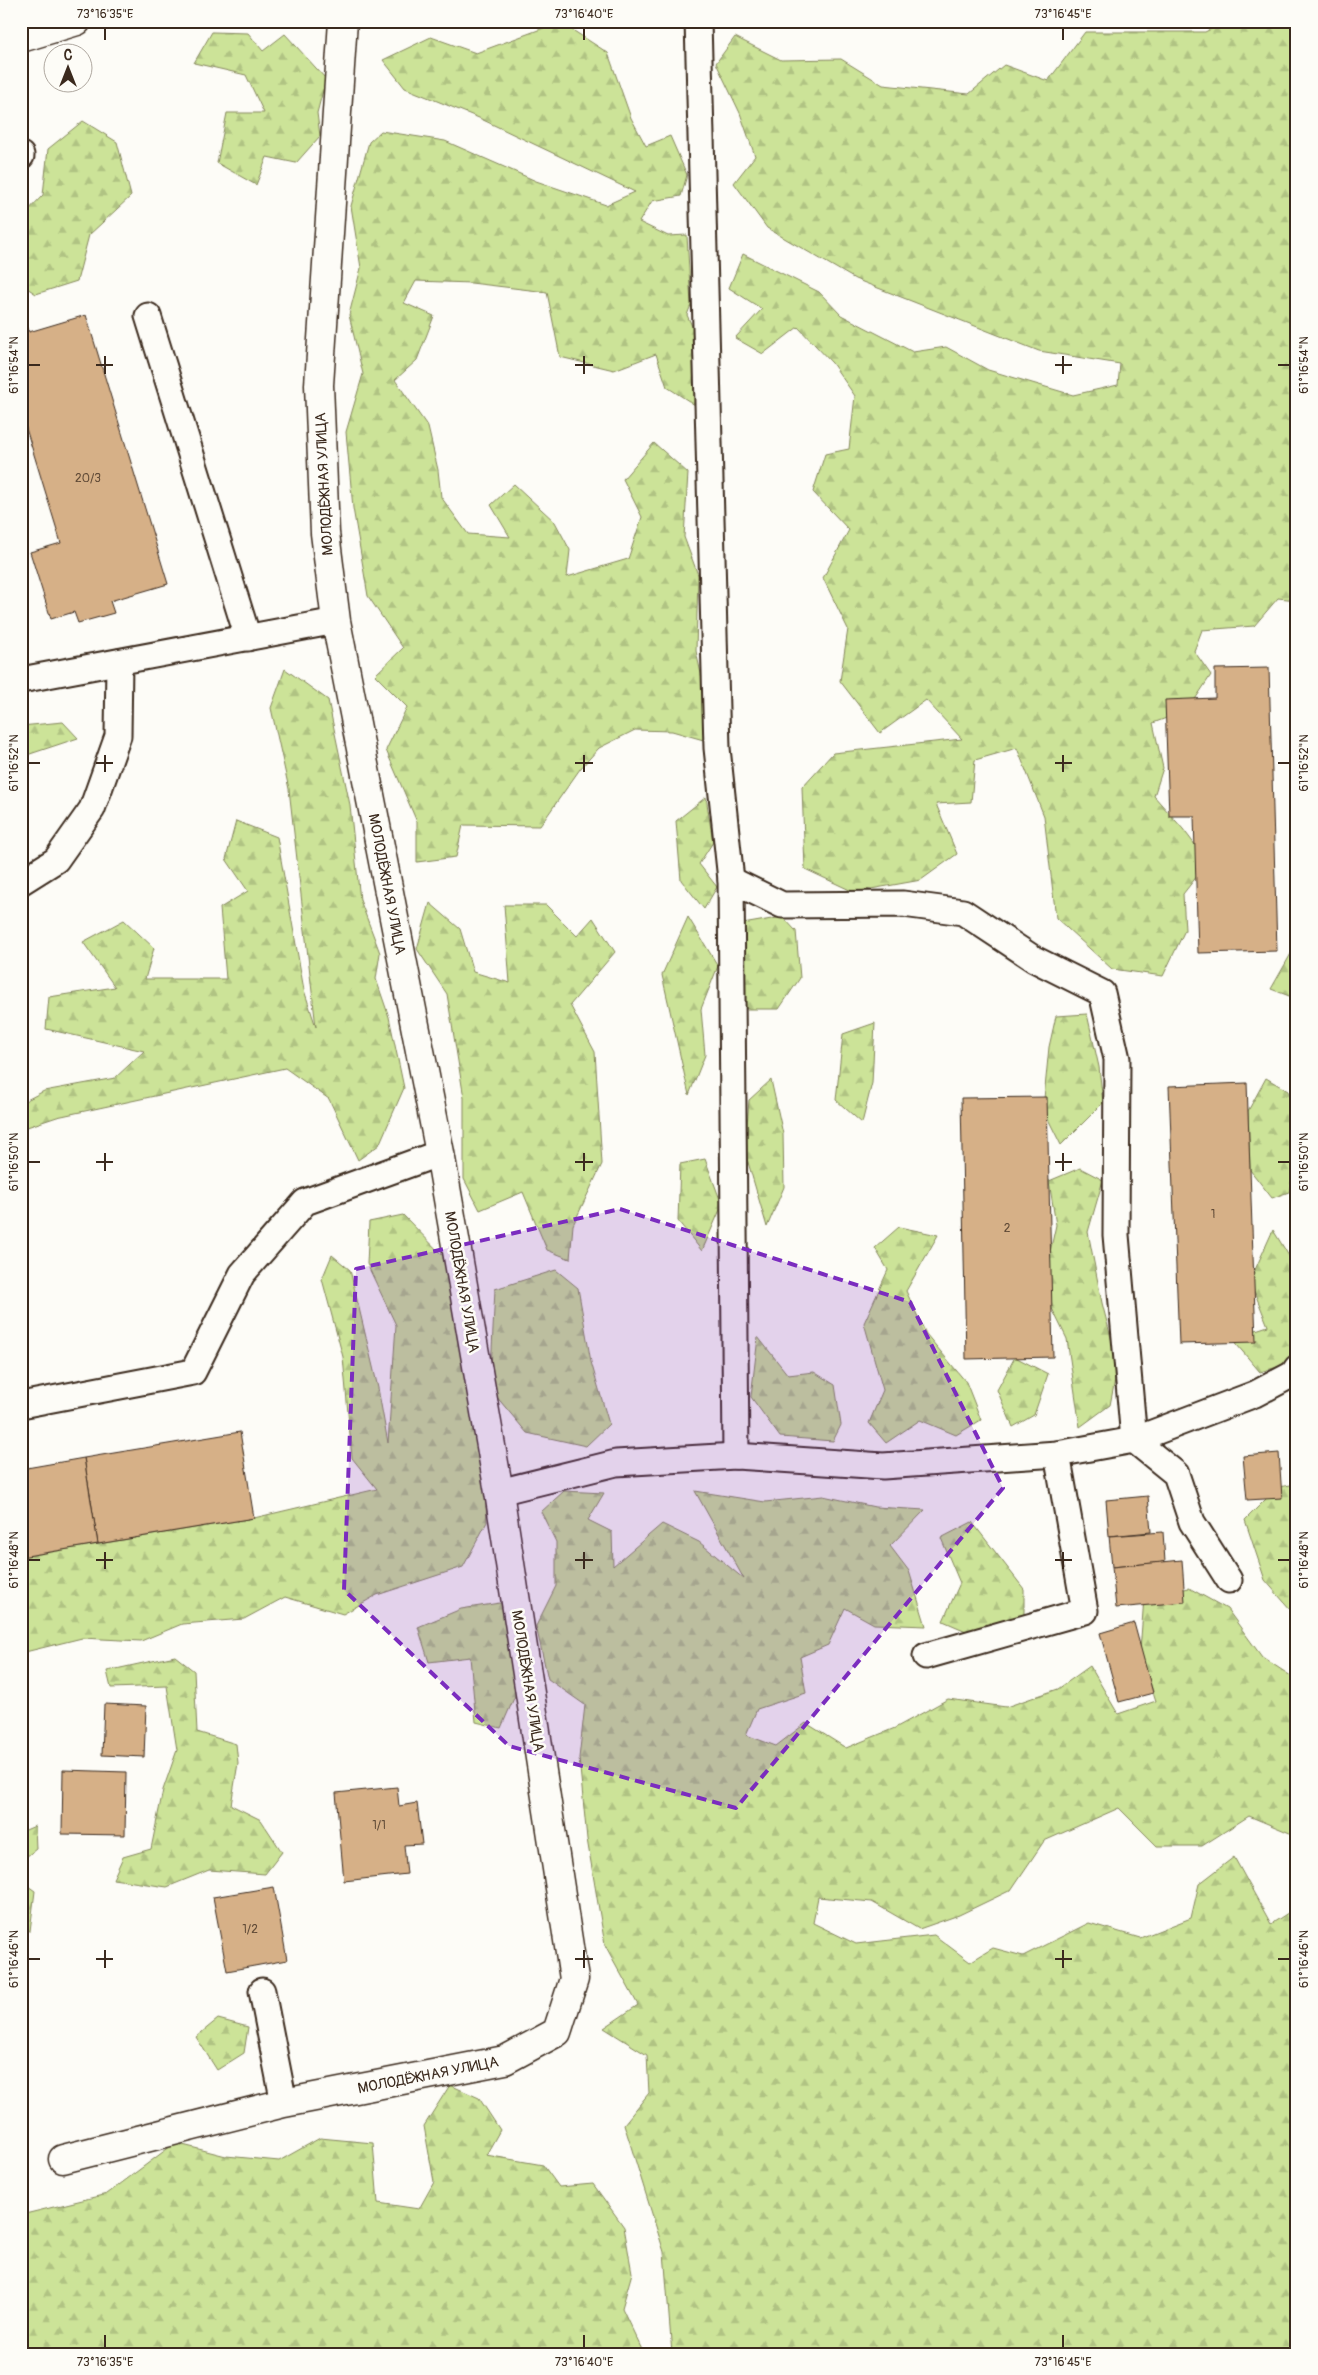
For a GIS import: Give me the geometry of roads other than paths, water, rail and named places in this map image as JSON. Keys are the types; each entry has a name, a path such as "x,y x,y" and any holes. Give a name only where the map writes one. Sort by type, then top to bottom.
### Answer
{"street":[{"path":"21,38 77,21"},
{"name":"МОЛОДЁЖНАЯ УЛИЦА","path":"63,2159 284,2103 505,2060 557,2032 574,1979 499,1492 440,1153 336,621 325,533 319,385 343,21"}],"lane":[{"path":"698,21 717,748 731,880 736,1456"},
{"path":"148,316 248,638"},
{"path":"21,680 336,621"},
{"path":"21,882 56,860 92,808 118,736 119,662"},
{"path":"731,880 782,905 903,904 963,912 1034,959 1102,993 1117,1059 1116,1235 1134,1440 1176,1474 1192,1522 1229,1580"},
{"path":"21,1404 193,1372 242,1274 305,1202 440,1153"},
{"path":"499,1492 616,1463 736,1456 883,1466 1057,1454 1134,1440 1255,1394 1293,1374 1297,1368"},
{"path":"926,1656 1085,1611 1057,1454"},
{"path":"262,1991 284,2103"}]}
